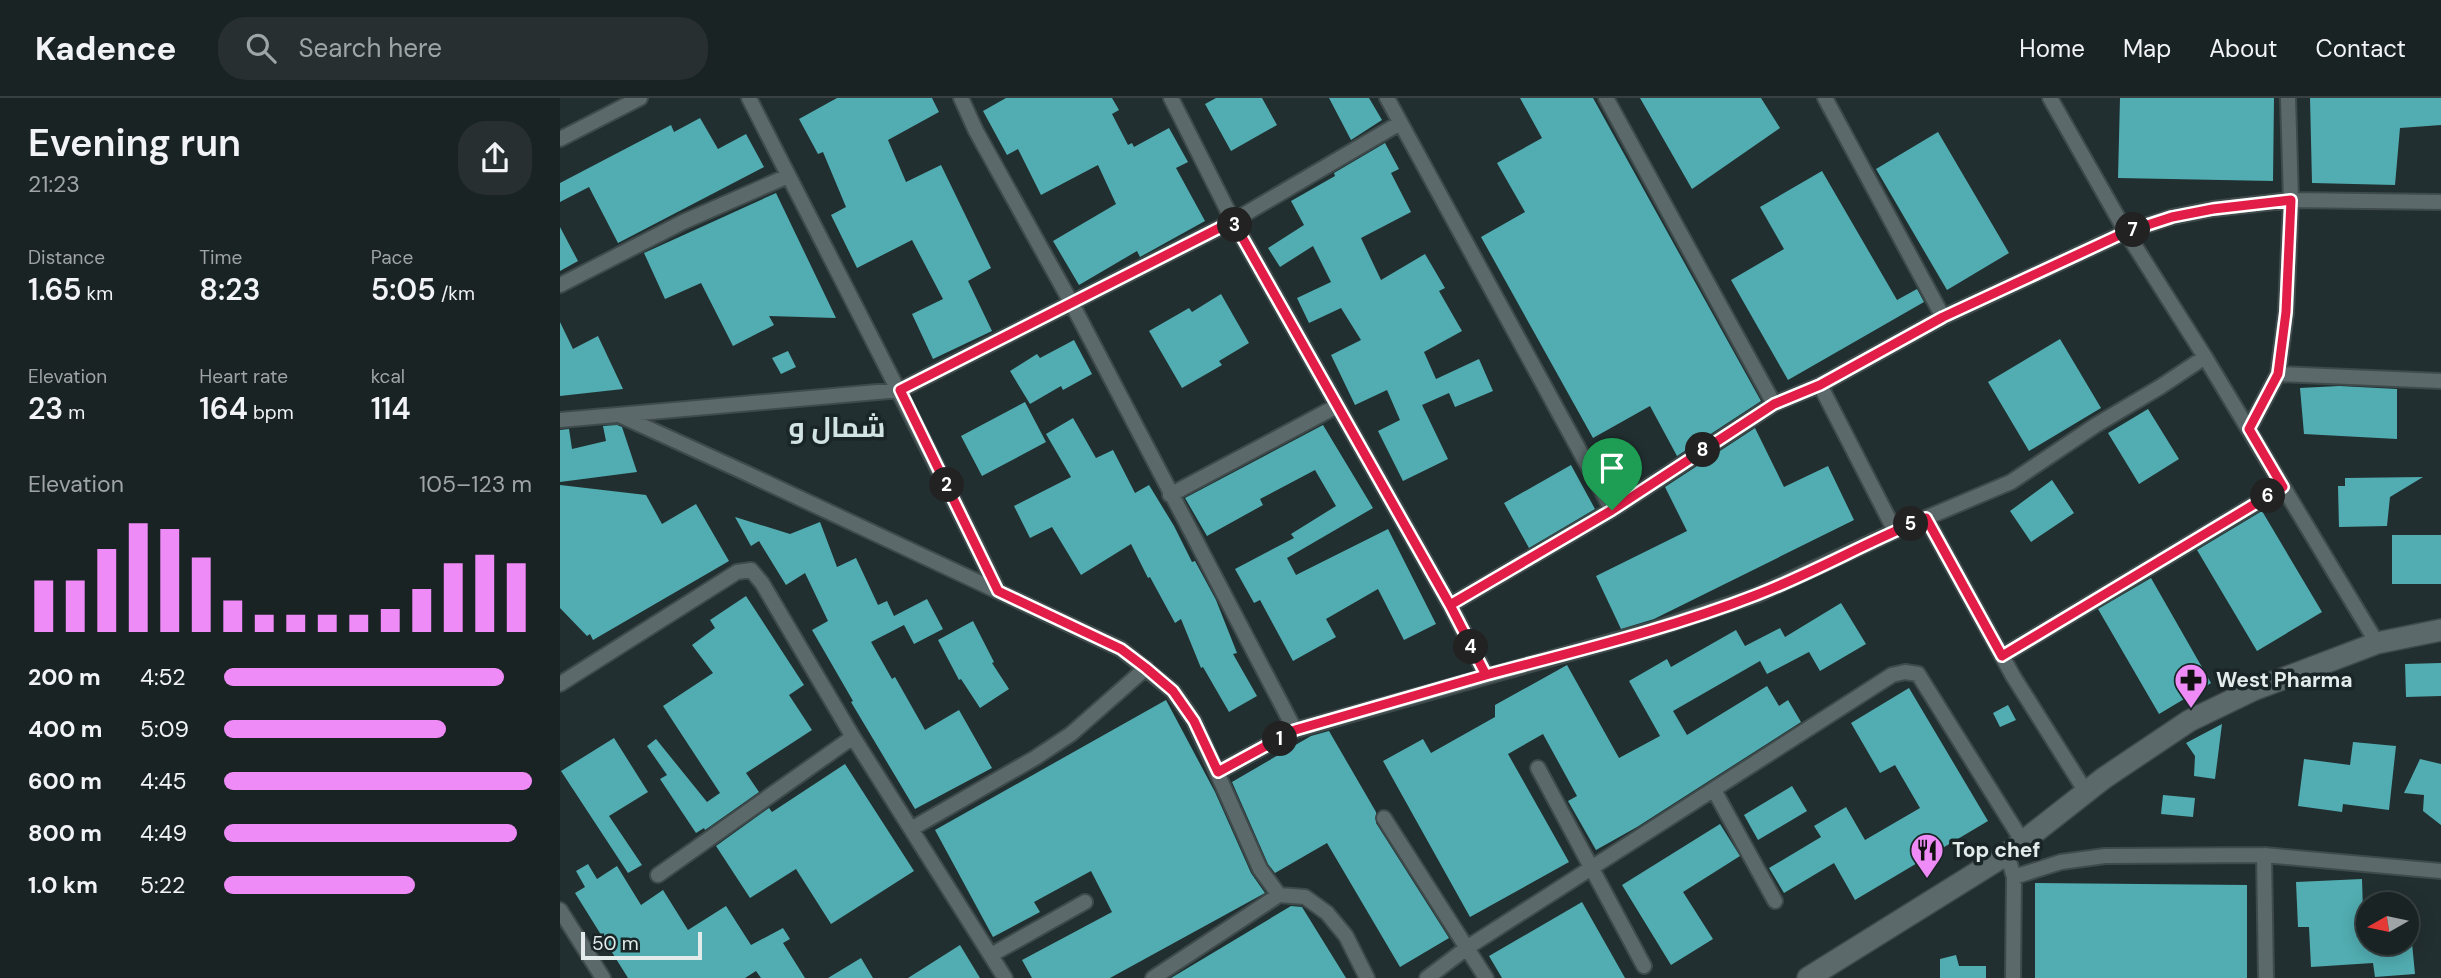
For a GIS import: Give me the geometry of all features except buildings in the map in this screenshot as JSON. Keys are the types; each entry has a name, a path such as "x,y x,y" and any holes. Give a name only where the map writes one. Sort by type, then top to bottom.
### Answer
{"street":[{"path":"560,139 640,98"},
{"path":"749,98 900,390 998,591"},
{"path":"961,98 976,131 1072,304 1295,730"},
{"path":"1171,98 1233,221 1450,605 1486,675"},
{"path":"1387,98 1612,510"},
{"path":"1606,98 1774,404"},
{"path":"1825,98 1943,317"},
{"path":"2249,429 2278,374 2286,312 2291,200 2288,98"},
{"path":"2057,100 2126,232 2205,356 2377,643"},
{"path":"560,420 900,390 1233,221 1400,123"},
{"path":"560,285 683,222 788,176"},
{"path":"1450,605 1612,510 1774,404 1820,385 1943,317 2126,232 2186,214 2291,200 2441,202"},
{"path":"1218,772 1295,730 1652,630 1758,595 1895,531 2011,482 2205,356"},
{"path":"2278,374 2441,381"},
{"path":"1820,385 1895,531"},
{"path":"1170,495 1337,406"},
{"path":"617,415 1121,649 1173,691 1194,721 1261,869 1279,895"},
{"path":"2002,656 2283,487"},
{"path":"1926,518 2002,656 2086,792"},
{"path":"560,684 737,572 751,570 762,583 853,737 1005,978"},
{"path":"1808,978 2015,848 2086,792 2189,721 2253,690 2377,643 2441,630"},
{"path":"911,829 1035,758 1071,734 1146,668"},
{"path":"1427,978 1468,947 1892,676 1905,672 1918,674 2015,848 2012,978"},
{"path":"658,875 853,737"},
{"path":"1538,768 1644,966"},
{"path":"1714,790 1775,901"},
{"path":"1384,818 1486,978"},
{"path":"2014,877 2061,862 2105,856 2264,855 2441,871"},
{"path":"2264,855 2266,978"},
{"path":"1153,978 1279,895 1305,897 1327,913 1346,936 1367,978"},
{"path":"991,955 1085,902"},
{"path":"560,910 603,978"}],"place":[{"name":"West Pharma","path":"2191,710"},
{"name":"Top chef","path":"1927,880"}],"district":[{"name":"شمال و","path":"837,427"}],"route":[{"path":"1612,510 1450,605 1486,675 1295,730 1218,772 1194,721 1173,691 1146,668 1121,649 998,591 900,390 1233,221 1450,605 1486,675 1652,630 1758,595 1926,518 2002,656 2283,487 2249,429 2278,374 2286,312 2291,200 2213,209 2172,217 2126,232 1943,317 1820,385 1774,404 1612,510"}]}
